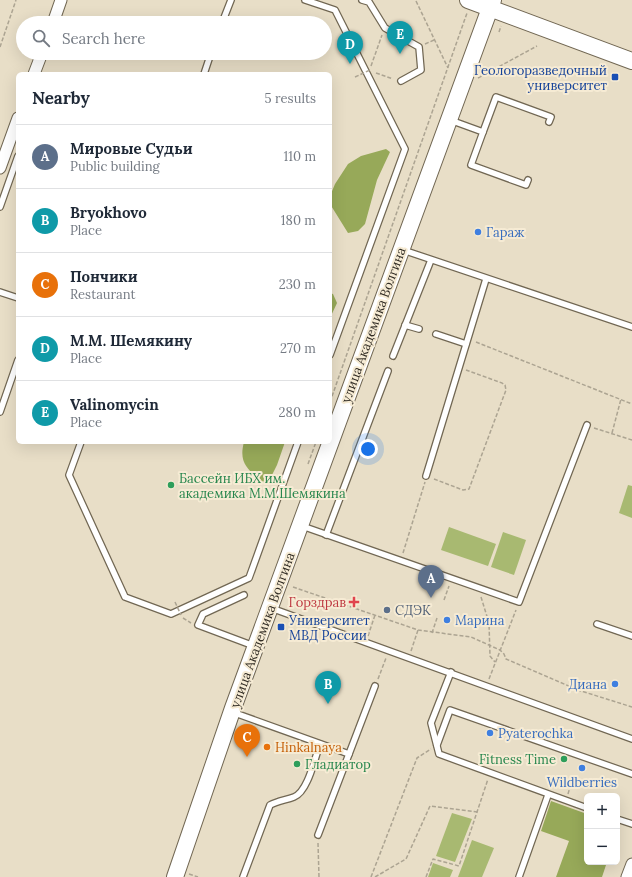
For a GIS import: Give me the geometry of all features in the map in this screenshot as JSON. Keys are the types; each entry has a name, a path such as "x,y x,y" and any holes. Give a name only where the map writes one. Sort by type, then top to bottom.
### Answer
{"street":[{"path":"55,16 61,0"},
{"path":"468,0 491,4 632,61"},
{"name":"улица Академика Волгина","path":"332,437 491,4"},
{"path":"35,72 39,60"},
{"path":"0,168 16,124"},
{"name":"улица Академика Волгина","path":"182,875 232,712 330,444"},
{"path":"627,877 632,864"}],"lane":[{"path":"225,16 231,0"},
{"path":"306,0 335,10 405,149 332,350"},
{"path":"362,0 369,2 385,28 419,46 421,70 401,82"},
{"path":"205,72 209,60"},
{"path":"528,180 526,185 471,165 496,97 551,117 549,122"},
{"path":"448,119 483,132"},
{"path":"0,207 16,162"},
{"path":"400,249 632,328"},
{"path":"393,356 431,260"},
{"path":"426,476 486,279"},
{"path":"0,292 16,297"},
{"path":"406,325 419,329"},
{"path":"436,334 467,341"},
{"path":"0,412 16,366"},
{"path":"326,535 388,370"},
{"path":"300,526 519,602 586,425"},
{"path":"80,444 69,475 125,597 171,614 249,578 297,444"},
{"path":"244,595 203,614 198,625 256,647"},
{"path":"271,608 451,672 632,739"},
{"path":"597,624 632,636"},
{"path":"451,672 431,724 439,754 490,774 584,807"},
{"path":"318,835 375,686"},
{"path":"437,745 450,710 632,774"},
{"path":"232,712 349,754"},
{"path":"243,877 270,804 280,799 295,797 304,789 320,744"},
{"path":"519,877 548,795"},
{"path":"620,820 632,824"}],"path":[{"path":"0,47 16,0"},
{"path":"416,1 448,68"},
{"path":"332,396 466,19"},
{"path":"419,46 434,39"},
{"path":"370,70 380,40"},
{"path":"476,78 537,46"},
{"path":"355,77 370,70 401,82"},
{"path":"467,341 632,404"},
{"path":"401,561 426,476 463,490 469,489 506,390 502,383 459,368"},
{"path":"612,433 621,399"},
{"path":"586,425 632,440"},
{"path":"444,600 451,579"},
{"path":"293,587 418,630 471,637 500,650 506,658 570,687 632,707"},
{"path":"479,588 488,623 490,656 495,662"},
{"path":"175,602 183,620 198,625"},
{"path":"486,685 519,602"},
{"path":"367,642 375,615"},
{"path":"432,633 437,618"},
{"path":"408,657 418,630"},
{"path":"375,686 389,650"},
{"path":"371,877 417,758 437,745"},
{"path":"426,877 433,859 459,866 490,774"},
{"path":"375,877 406,859 430,806 478,812"},
{"path":"318,835 319,877"},
{"path":"182,875 198,877"}],"green space":[{"path":"386,149 390,152 377,180 365,224 358,231 348,233 332,207 332,191 348,164 361,156"},
{"path":"332,294 337,303 332,314"},
{"path":"244,444 284,444 277,465 268,483 263,483 249,470 242,456"},
{"path":"628,485 632,486 632,518 619,513"},
{"path":"449,527 496,544 488,566 441,550"},
{"path":"503,532 526,540 514,575 491,567"},
{"path":"551,801 584,813 584,865 606,865 602,877 556,877 569,841 541,831"},
{"path":"452,813 472,819 455,862 436,856"},
{"path":"472,840 494,848 482,877 458,877"},
{"path":"433,863 453,870 450,877 428,877"}],"place":[{"name":"Valinomycin","path":"400,54"},
{"name":"М.М. Шемякину","path":"350,64"},
{"name":"Геологоразведочный университет","path":"615,77"},
{"name":"Гараж","path":"478,232"},
{"name":"Бассейн ИБХ им. академика М.М.Шемякина","path":"171,485"},
{"name":"Мировые Судьи","path":"431,598"},
{"name":"Горздрав","path":"354,602"},
{"name":"СДЭК","path":"387,610"},
{"name":"Марина","path":"447,620"},
{"name":"Университет МВД России","path":"281,627"},
{"name":"Диана","path":"615,684"},
{"name":"Bryokhovo","path":"328,704"},
{"name":"Pyaterochka","path":"490,733"},
{"name":"Hinkalnaya","path":"267,747"},
{"name":"Пончики","path":"247,757"},
{"name":"Fitness Time","path":"564,759"},
{"name":"Гладиатор","path":"297,764"},
{"name":"Wildberries","path":"582,768"}]}
